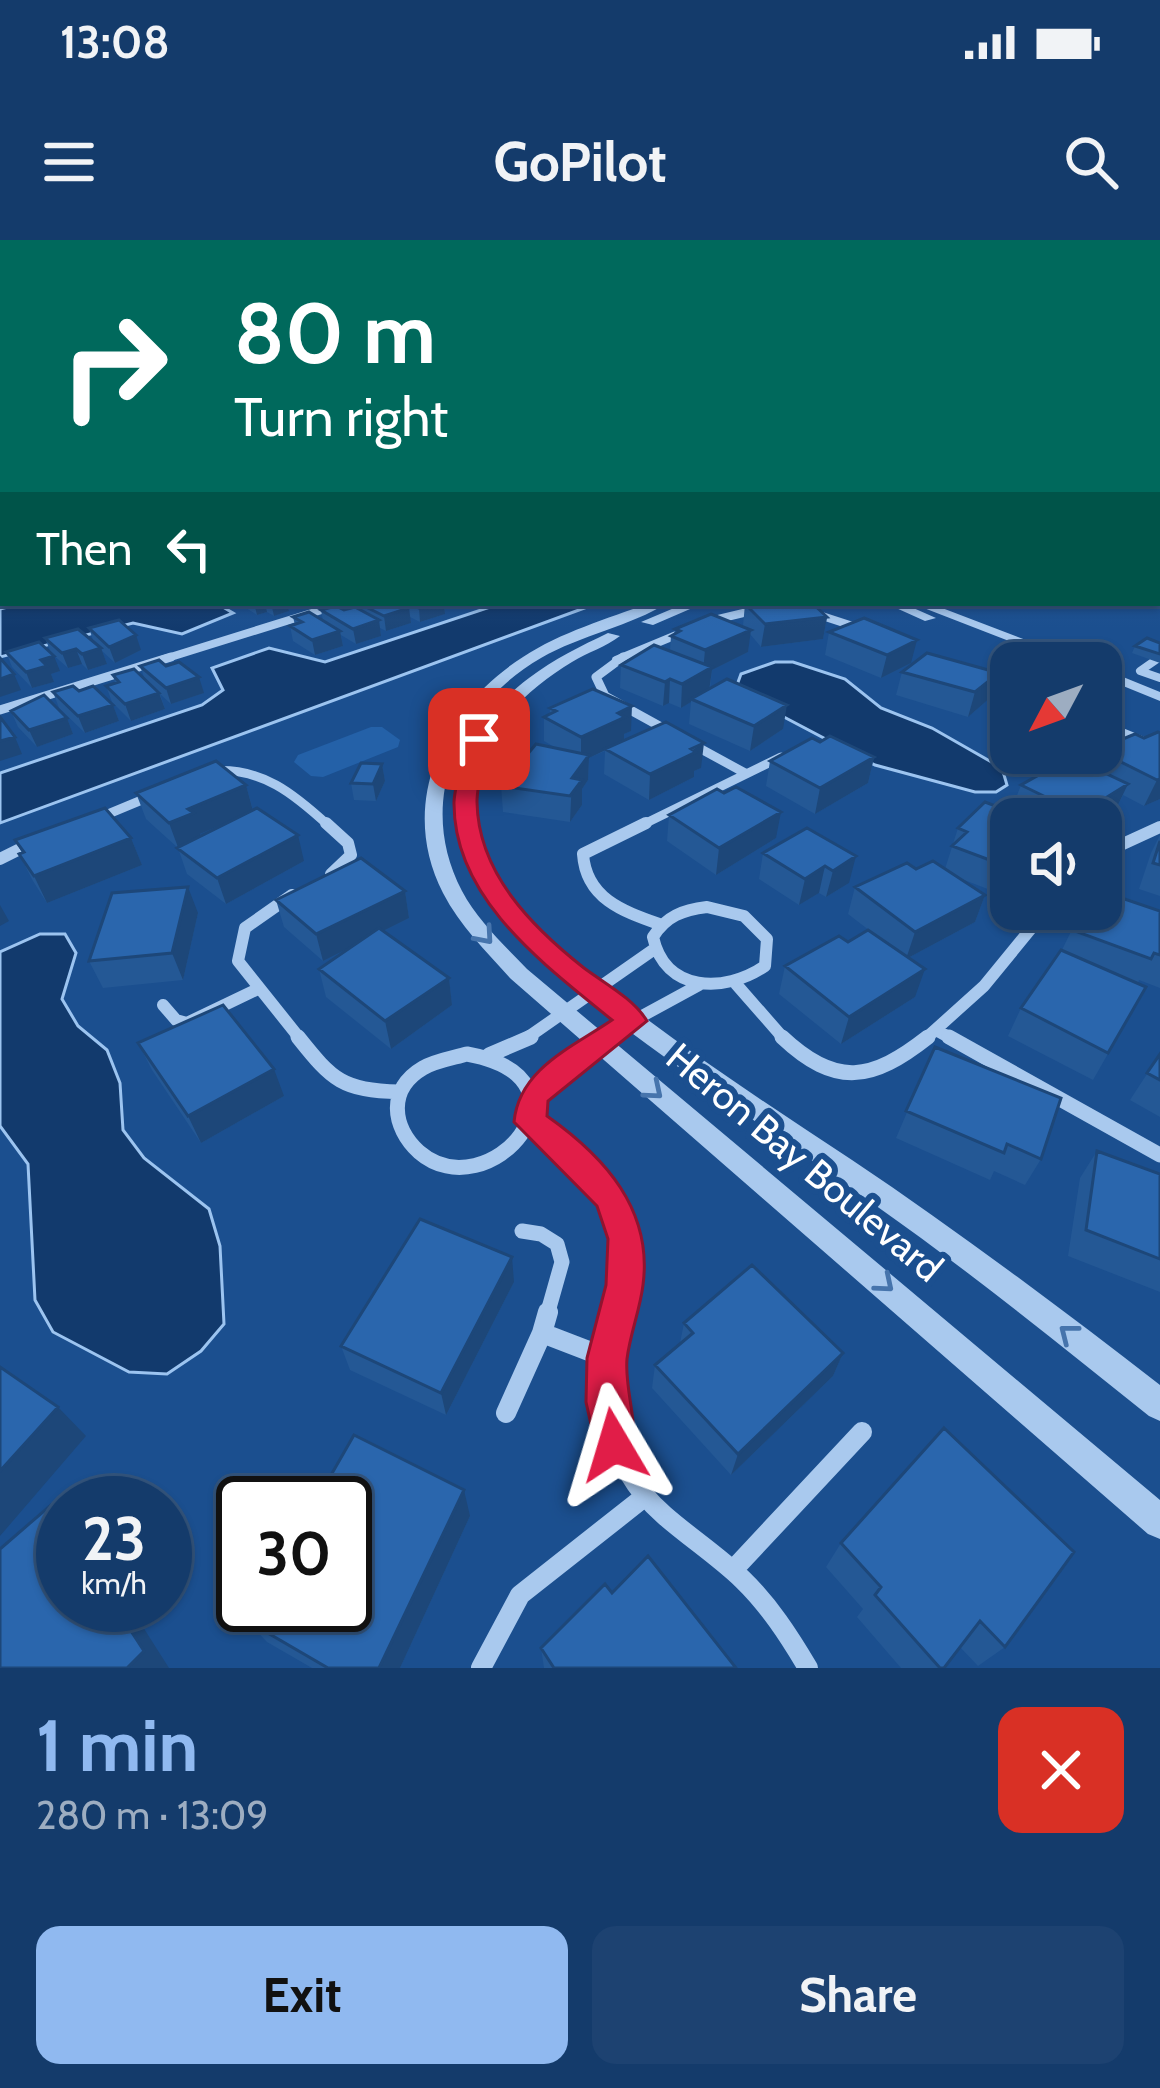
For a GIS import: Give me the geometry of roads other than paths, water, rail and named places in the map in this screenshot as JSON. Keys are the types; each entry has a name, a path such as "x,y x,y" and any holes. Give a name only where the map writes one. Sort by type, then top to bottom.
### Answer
{"street":[{"path":"0,710 334,606"},
{"name":"Heron Bay Boulevard","path":"653,606 571,638 510,672 458,724 437,763 431,795 434,837 447,881 475,927 565,1015 1160,1522"},
{"name":"Heron Bay Boulevard","path":"690,606 590,646 538,674 496,714 479,739 465,799 482,869 520,925 632,1021 950,1242 1160,1405"},
{"path":"899,606 995,642"},
{"path":"925,606 1022,642"},
{"path":"745,773 604,694 596,677 611,662 712,620 767,608"},
{"path":"796,610 881,637"},
{"path":"968,671 990,680"},
{"path":"1122,681 1160,697"},
{"path":"1122,693 1160,709"},
{"path":"586,700 604,694"},
{"path":"1122,733 1160,748"},
{"path":"659,924 630,914 593,891 582,870 583,854 797,750"},
{"path":"202,773 244,770 266,776 348,843 351,855 344,866 323,878"},
{"path":"79,824 160,790"},
{"path":"1122,844 1160,827"},
{"path":"0,859 49,836"},
{"path":"302,889 244,926 235,944 238,961 332,1081 363,1091 400,1092"},
{"path":"488,1056 516,1047 653,950 659,924 671,914 706,907 744,916 767,939 765,966 736,984 700,984 669,971 653,950"},
{"path":"736,984 779,1035 824,1068 842,1076 863,1076 889,1064 935,1030 1020,950 1033,930"},
{"path":"532,1097 598,1043 700,984"},
{"path":"163,1005 176,1020 187,1023 258,989"},
{"path":"935,1030 1160,1155"},
{"path":"467,1054 488,1056 520,1073 532,1097 530,1122 520,1138 484,1162 438,1163 404,1142 396,1127 400,1092 427,1065 467,1054"},
{"path":"530,1122 559,1142 611,1198 626,1239 625,1285 607,1358 607,1402 614,1445 632,1486 658,1514 733,1570 776,1612 808,1668"},
{"path":"506,1413 542,1333 562,1262 557,1244 522,1231"},
{"path":"542,1333 607,1358"},
{"path":"733,1570 862,1432"},
{"path":"481,1668 520,1595 643,1498"}],"lane":[{"path":"1160,657 1140,670 1160,678"}]}
